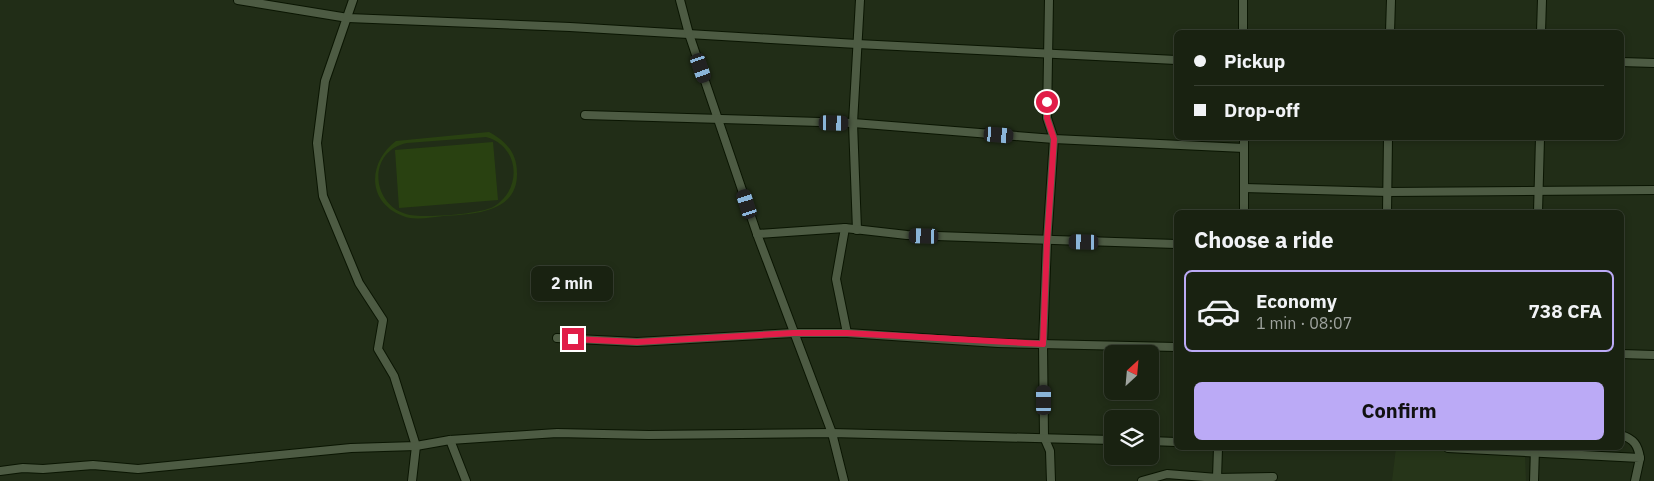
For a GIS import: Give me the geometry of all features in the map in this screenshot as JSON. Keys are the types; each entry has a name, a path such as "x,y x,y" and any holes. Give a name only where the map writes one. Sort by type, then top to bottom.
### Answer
{"street":[{"path":"238,0 348,18 1174,60"},
{"path":"353,0 324,81 317,143 323,196 359,283 383,320 378,349 394,376 416,446 412,481"},
{"path":"680,0 689,34 757,234 832,433 844,481"},
{"path":"857,230 853,123 860,0"},
{"path":"1049,0 1046,54 1047,118 1054,139 1043,344 1044,437 1050,451 1051,481"},
{"path":"1243,0 1243,30"},
{"path":"1390,30 1391,0"},
{"path":"1541,30 1542,0"},
{"path":"1624,62 1654,63"},
{"path":"585,114 718,120 853,123 1054,139 1244,148"},
{"path":"1244,140 1244,210"},
{"path":"1387,210 1388,140"},
{"path":"1538,210 1540,140"},
{"path":"1244,188 1388,192 1654,190"},
{"path":"757,234 845,228 907,236 1047,242 1174,244"},
{"path":"845,228 836,279 847,333"},
{"path":"557,338 637,342 793,333 847,333 1043,344 1174,347"},
{"path":"1624,354 1654,356"},
{"path":"0,472 23,468 43,469 93,465 138,469 351,448 416,446 450,440 557,434 832,433 1104,440"},
{"path":"1624,436 1635,442 1638,446 1640,458 1634,481"},
{"path":"450,440 466,481"},
{"path":"1159,441 1174,442"},
{"path":"1217,478 1218,450"},
{"path":"1534,481 1535,450 1640,458"},
{"path":"1142,481 1167,474 1217,478 1273,477"}],"shaded area":[{"path":"489,132 501,139 513,154 517,173 515,186 510,196 502,204 492,209 468,214 423,218 403,216 391,210 382,201 377,192 375,181 376,170 380,160 396,141","holes":["486,137 506,149 511,159 514,169 513,180 503,199 486,210 437,216 406,214 394,208 386,200 380,189 378,178 380,166 385,156 394,148 407,143"]},
{"path":"493,142 498,200 399,208 395,150"},
{"path":"1396,450 1428,450 1525,456 1526,481 1392,481"}],"route":[{"path":"573,339 637,342 793,333 847,333 998,343 1043,344 1054,139 1047,118 1047,102"}]}
